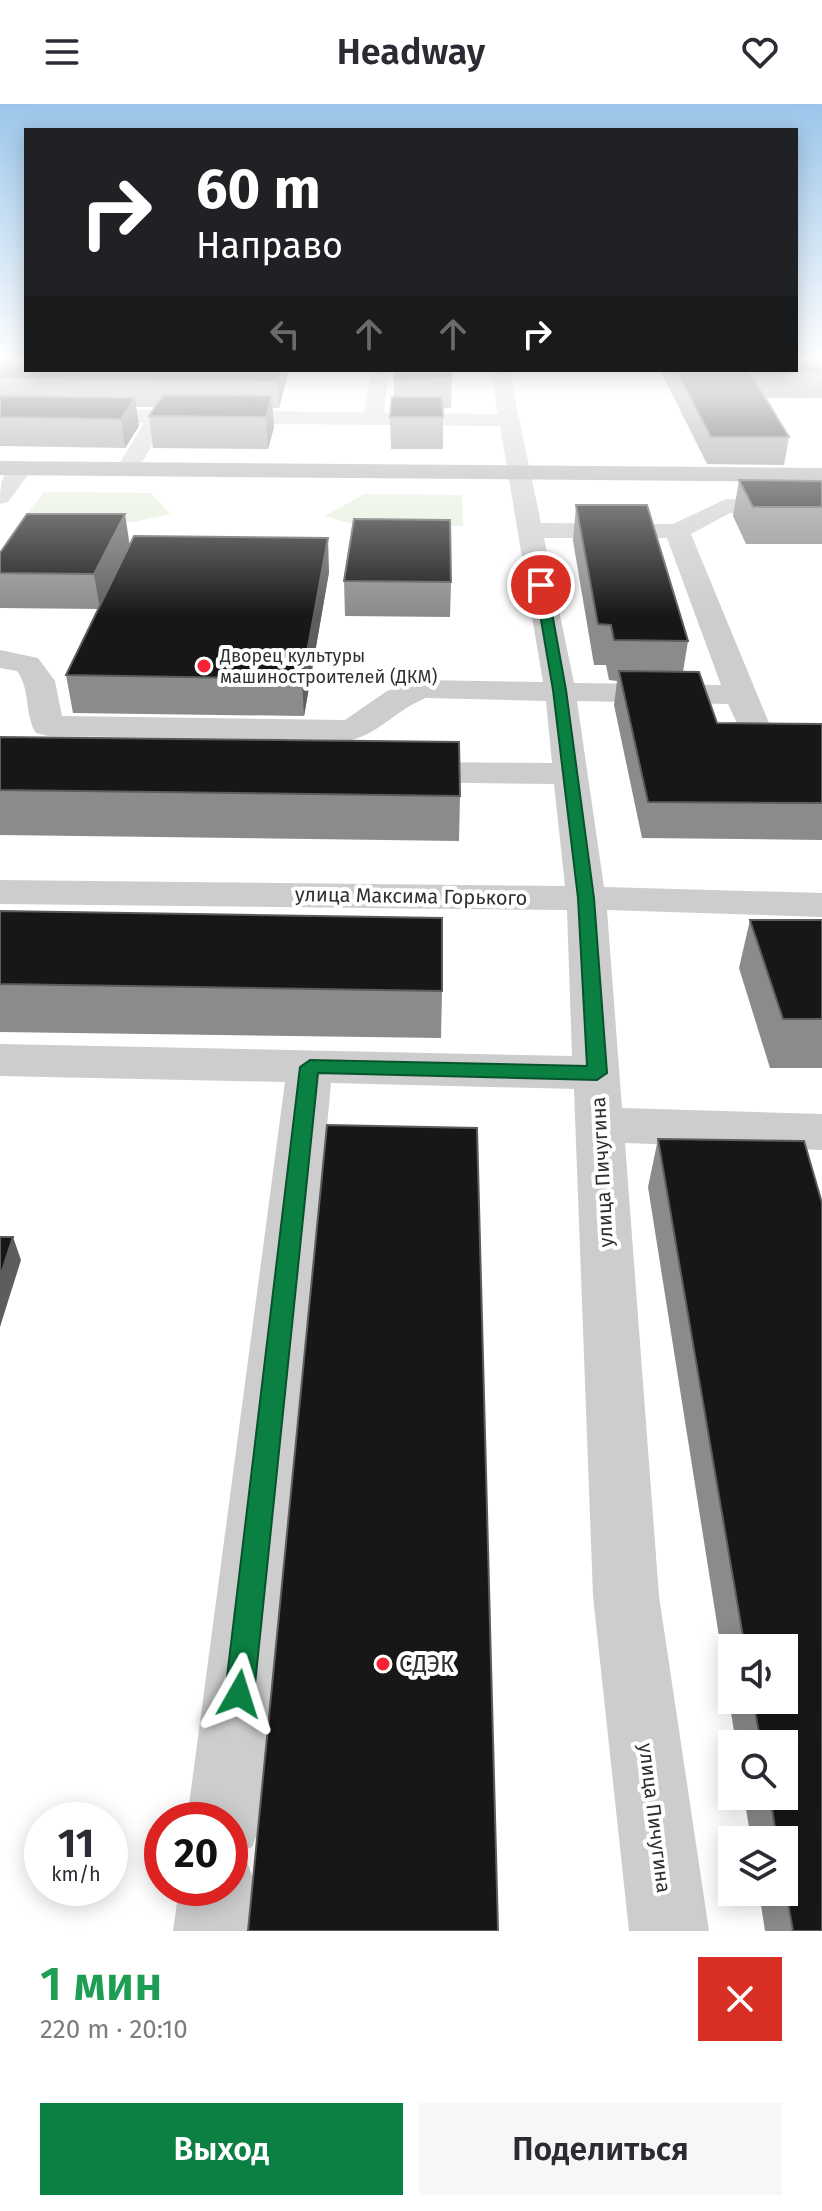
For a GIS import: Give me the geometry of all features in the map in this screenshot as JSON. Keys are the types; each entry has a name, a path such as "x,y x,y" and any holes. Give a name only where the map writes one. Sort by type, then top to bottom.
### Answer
{"main road":[{"path":"11,468 822,475"}],"street":[{"path":"127,469 141,445"},
{"name":"улица Пичугина","path":"515,445 560,690 568,774 586,898 626,1596 669,1931"},
{"path":"0,497 11,468"},
{"path":"531,530 677,531 726,506 822,507"},
{"path":"677,531 757,733 822,734"},
{"path":"0,659 27,664 40,681 48,726 352,730 398,698 422,689 740,695"},
{"path":"363,771 568,774"},
{"name":"улица Максима Горького","path":"0,892 586,898 822,905"},
{"path":"0,1060 310,1067 598,1099 822,1132"},
{"path":"227,1802 310,1067"},
{"path":"213,1931 216,1906"}],"green space":[{"path":"44,492 151,493 170,514 133,522 21,521"},
{"path":"364,494 462,495 463,526 356,525 325,516"}],"building":[{"path":"739,480 822,481 822,507 753,507"},
{"path":"576,505 647,505 688,641 614,640 611,625 598,624"},
{"path":"27,514 125,514 94,574 0,573 0,553"},
{"path":"354,519 450,520 451,582 344,581"},
{"path":"134,536 328,538 302,679 66,675"},
{"path":"619,671 699,672 717,723 822,724 822,803 648,802"},
{"path":"0,737 459,742 460,796 0,790"},
{"path":"0,911 442,918 442,991 0,984"},
{"path":"750,920 822,920 822,1019 783,1019"},
{"path":"327,1125 477,1128 498,1931 248,1931"},
{"path":"658,1139 804,1141 822,1203 822,1931 793,1931 789,1906 798,1906 798,1826 775,1826 772,1810 798,1810 798,1730 758,1730 756,1714 798,1714 798,1634 743,1634"},
{"path":"0,1237 13,1237 0,1277"}],"place":[{"name":"Дворец культуры машиностроителей (ДКМ)","path":"204,666"},
{"name":"СДЭК","path":"383,1664"}],"route":[{"path":"239,1694 310,1067 597,1073 586,898 568,774 560,690 541,585"}]}
